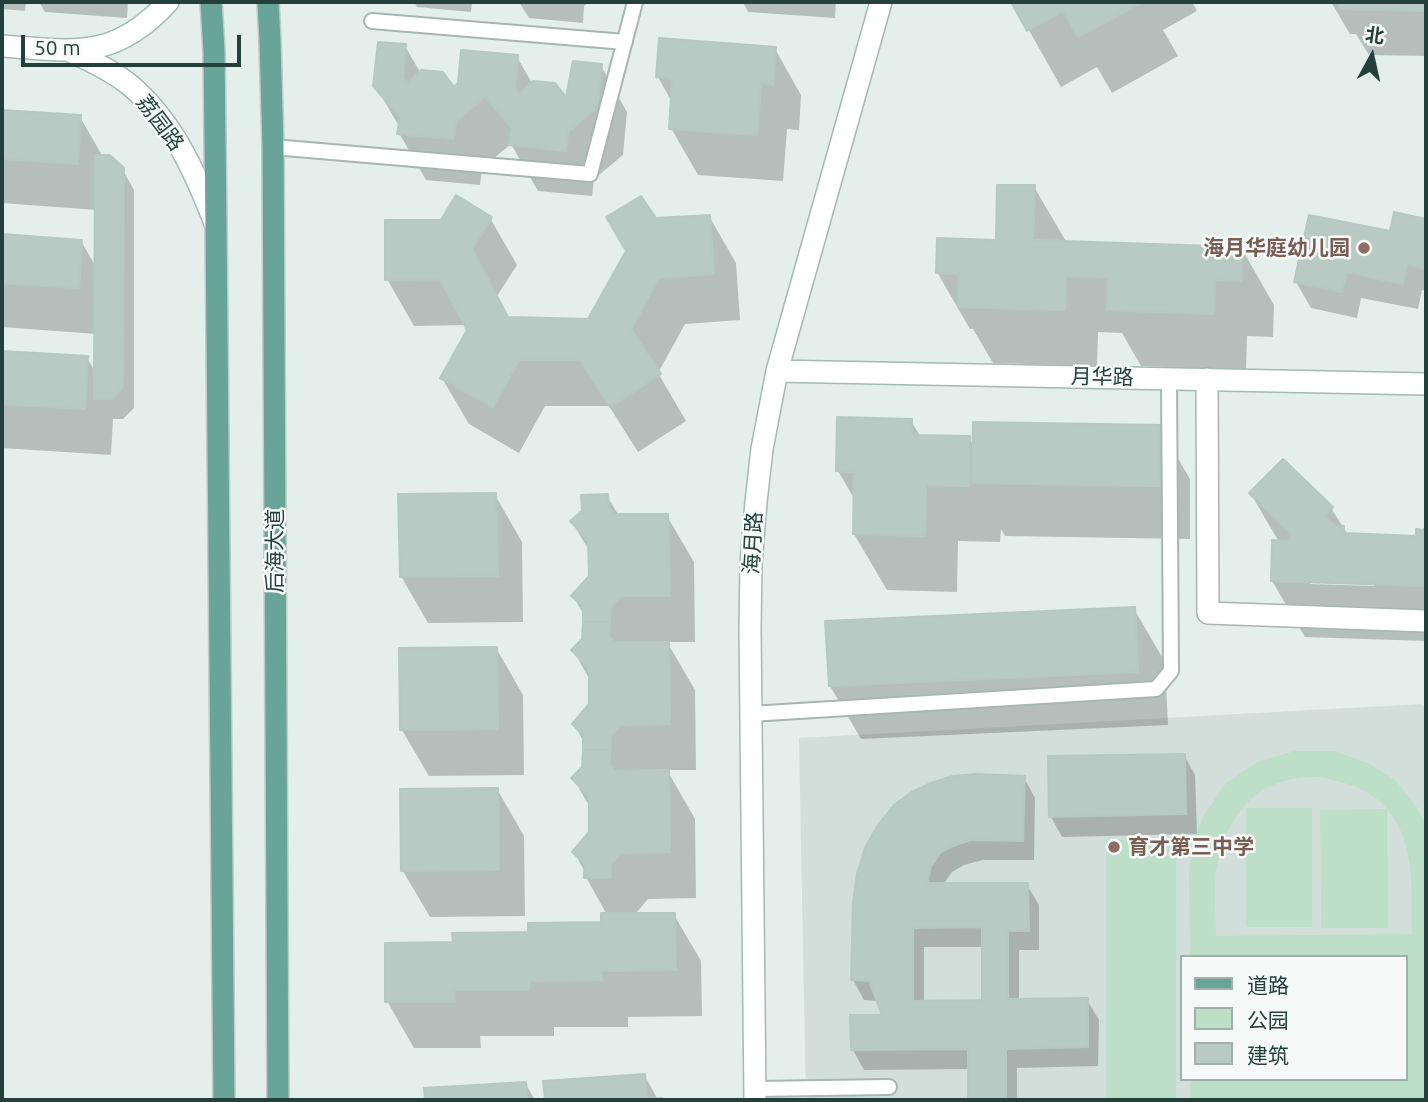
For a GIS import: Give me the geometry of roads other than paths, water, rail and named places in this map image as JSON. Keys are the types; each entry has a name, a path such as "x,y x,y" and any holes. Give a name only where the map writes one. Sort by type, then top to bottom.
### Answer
{"main road":[{"path":"211,2 216,226 224,1100"},
{"name":"后海大道","path":"268,2 273,147 278,1100"}],"street":[{"name":"荔园路","path":"2,46 70,51 110,44 132,34 168,2"},
{"name":"海月路","path":"755,1094 750,714 751,577 755,502 777,371 881,2"},
{"name":"荔园路","path":"70,51 115,74 156,112 178,142 198,178 216,226"},
{"name":"月华路","path":"777,371 1426,384"},
{"path":"1207,380 1208,613 1426,621"}],"lane":[{"path":"273,147 590,174 635,2"},
{"path":"372,21 625,42"},
{"path":"750,714 1156,688 1171,671 1169,379"},
{"path":"755,1094 889,1087"}],"place":[{"name":"海月华庭幼儿园","path":"1364,248"},
{"name":"育才第三中学","path":"1114,847"}]}
